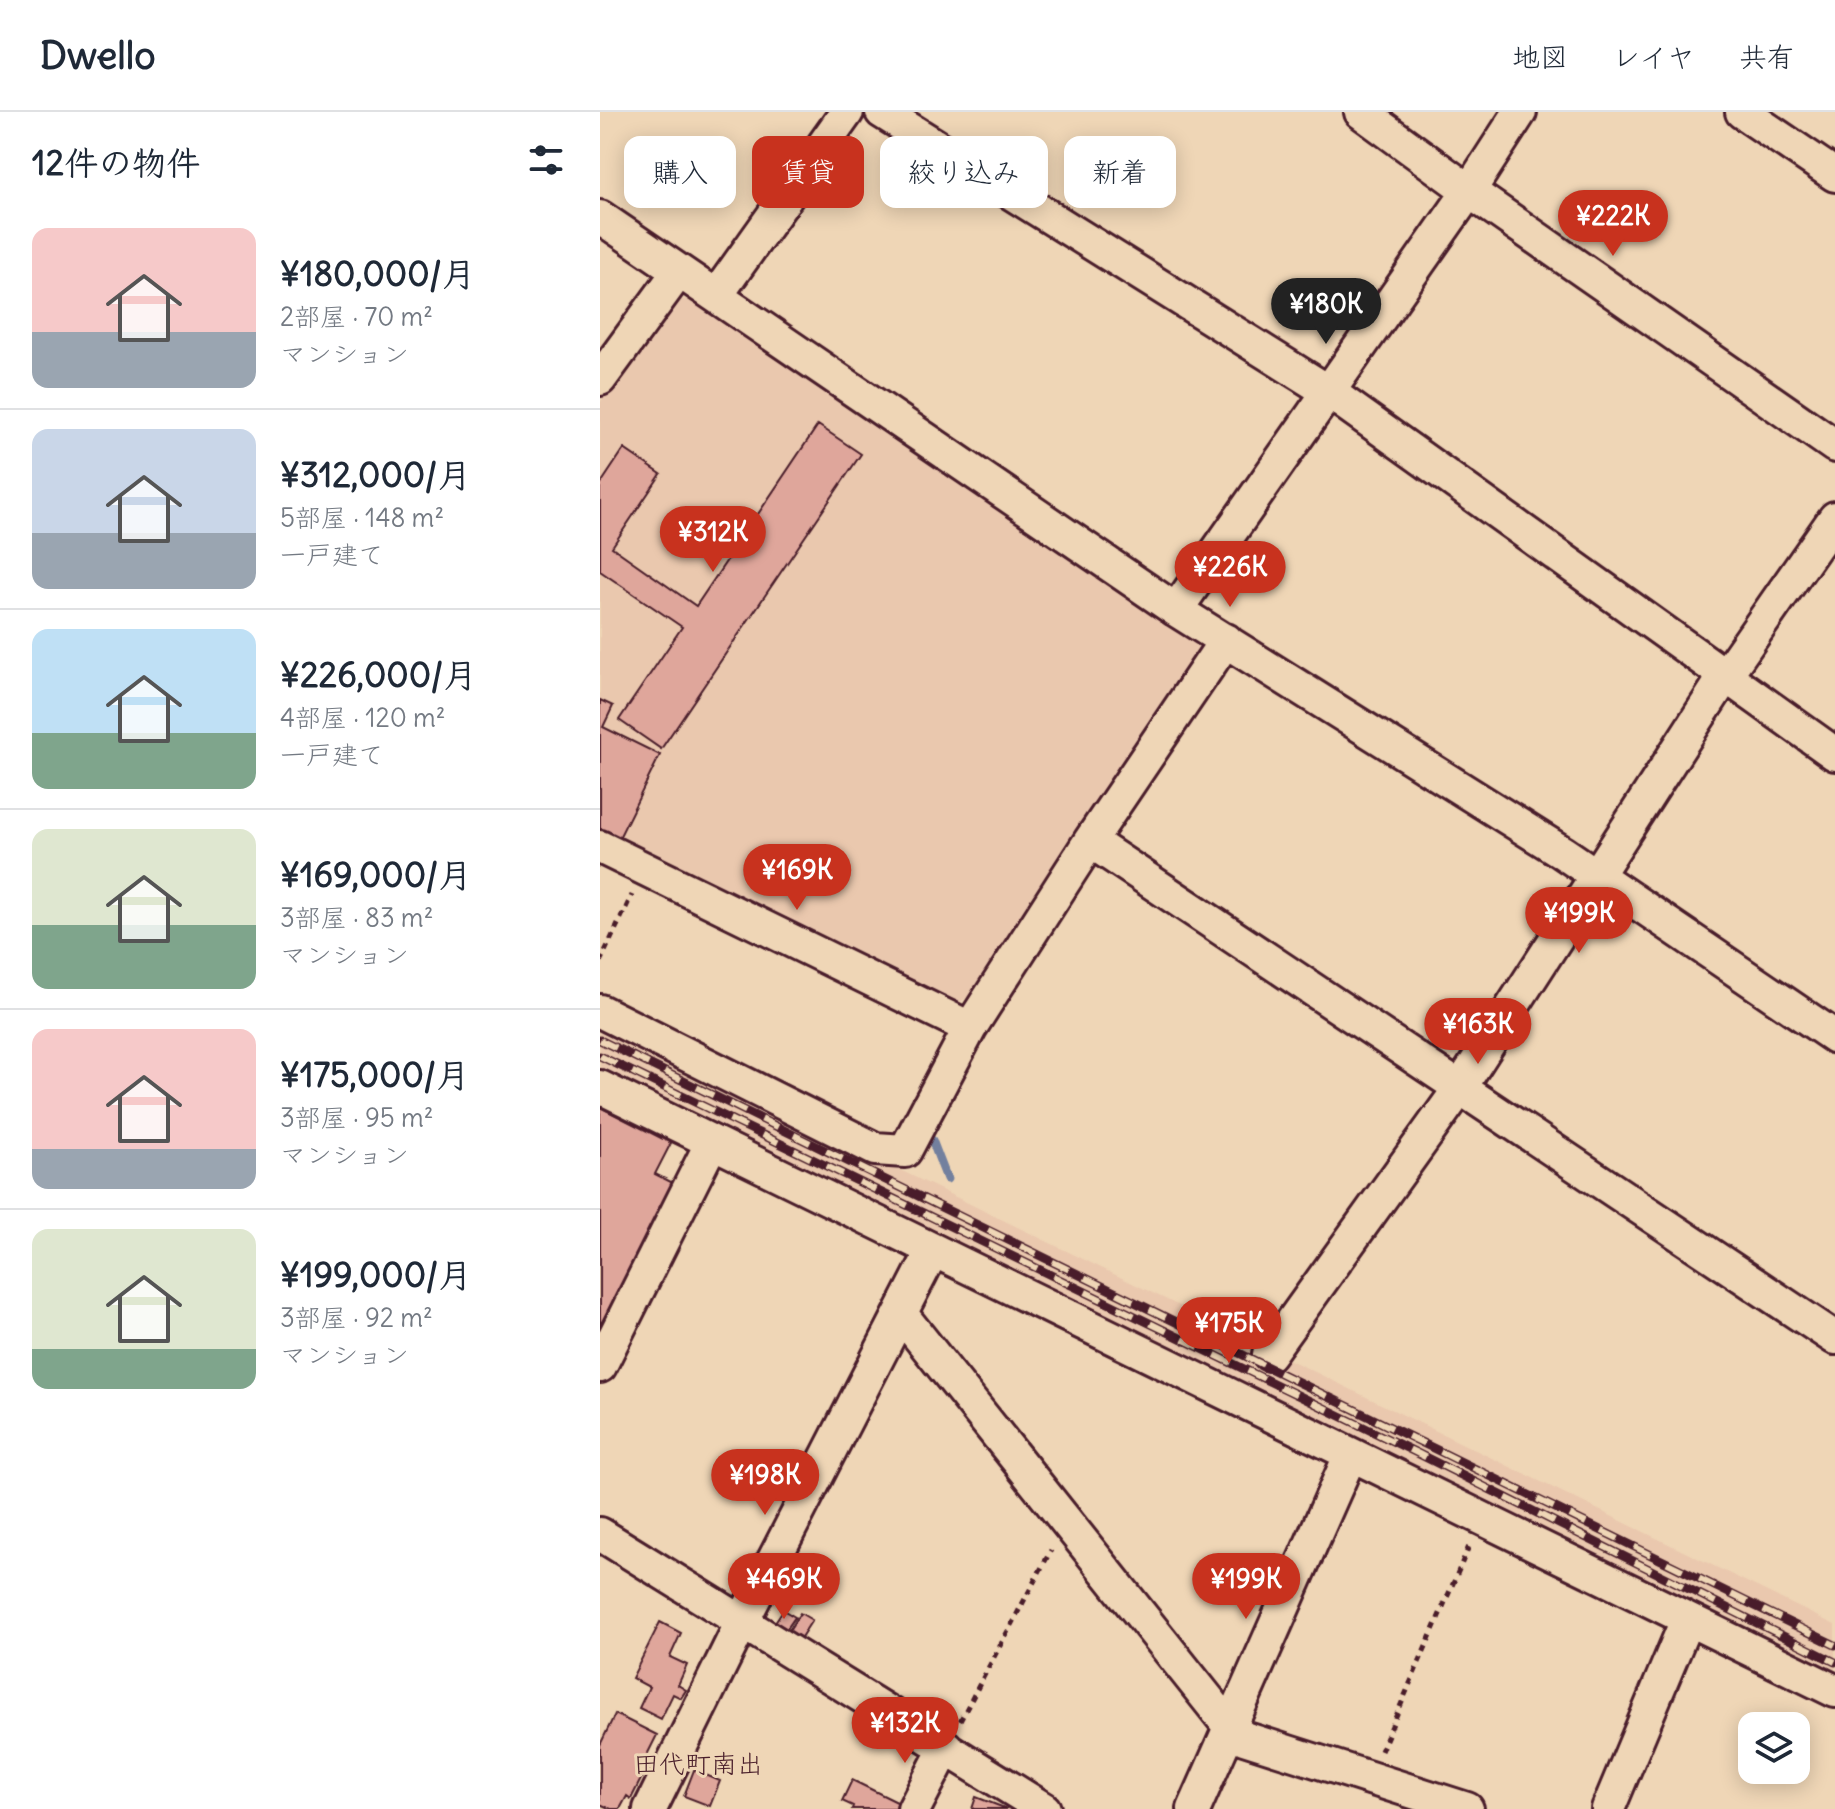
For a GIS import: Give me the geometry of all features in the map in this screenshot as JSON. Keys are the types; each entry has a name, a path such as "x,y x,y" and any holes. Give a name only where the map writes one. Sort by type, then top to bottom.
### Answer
{"street":[{"path":"716,296 847,112"},
{"path":"882,112 1329,392 1835,754"},
{"path":"1361,112 1835,446"},
{"path":"1176,610 1469,191 1520,112"},
{"path":"1742,112 1835,175"},
{"path":"600,217 1176,610 1596,876 1835,1037"},
{"path":"600,379 679,271"},
{"path":"1269,1354 1460,1088 1725,676 1835,518"},
{"path":"600,1011 875,1149 905,1151 970,1028 1090,841 1226,640"},
{"path":"1090,841 1835,1338"},
{"path":"600,847 970,1028"},
{"path":"600,1087 1835,1691"},
{"path":"600,1366 712,1142"},
{"path":"650,1809 933,1250"},
{"path":"901,1314 1230,1727 1244,1738 1467,1809"},
{"path":"1194,1809 1350,1456"},
{"path":"600,1534 1044,1809"},
{"path":"1608,1809 1687,1620"},
{"path":"914,1809 946,1747"}],"path":[{"path":"600,962 645,869"},
{"path":"1369,1778 1480,1519"},
{"path":"946,1747 1066,1521"}],"shaded area":[{"path":"667,299 690,300 1200,645 1200,660 980,990 956,1004 600,838 600,403"},
{"path":"600,1024 1835,1625 1835,1680 600,1075"}],"building":[{"path":"818,425 861,454 661,749 619,720 682,627 600,571 600,485 624,449 661,474 612,547 696,606"},
{"path":"600,700 613,706 603,727 660,755 616,844 600,836"},
{"path":"600,1107 671,1143 655,1174 673,1183 600,1327"},
{"path":"783,1610 795,1617 784,1633 773,1625"},
{"path":"800,1613 812,1620 798,1642 786,1635"},
{"path":"660,1622 681,1633 670,1657 687,1665 678,1685 686,1690 681,1698 673,1694 661,1719 639,1708 649,1687 632,1678"},
{"path":"615,1714 657,1735 638,1773 643,1775 631,1799 627,1796 620,1809 600,1804 600,1745"},
{"path":"694,1770 720,1781 710,1806 684,1796"},
{"path":"852,1780 901,1804 898,1809 852,1809 853,1806 842,1801"},
{"path":"976,1797 1007,1809 972,1809"}],"waterway":[{"path":"932,1140 947,1179"}],"railway":[{"path":"600,1040 1835,1645"},
{"path":"600,1056 1419,1454 1835,1662"}],"district":[{"name":"田代町南出","path":"698,1763"}]}
